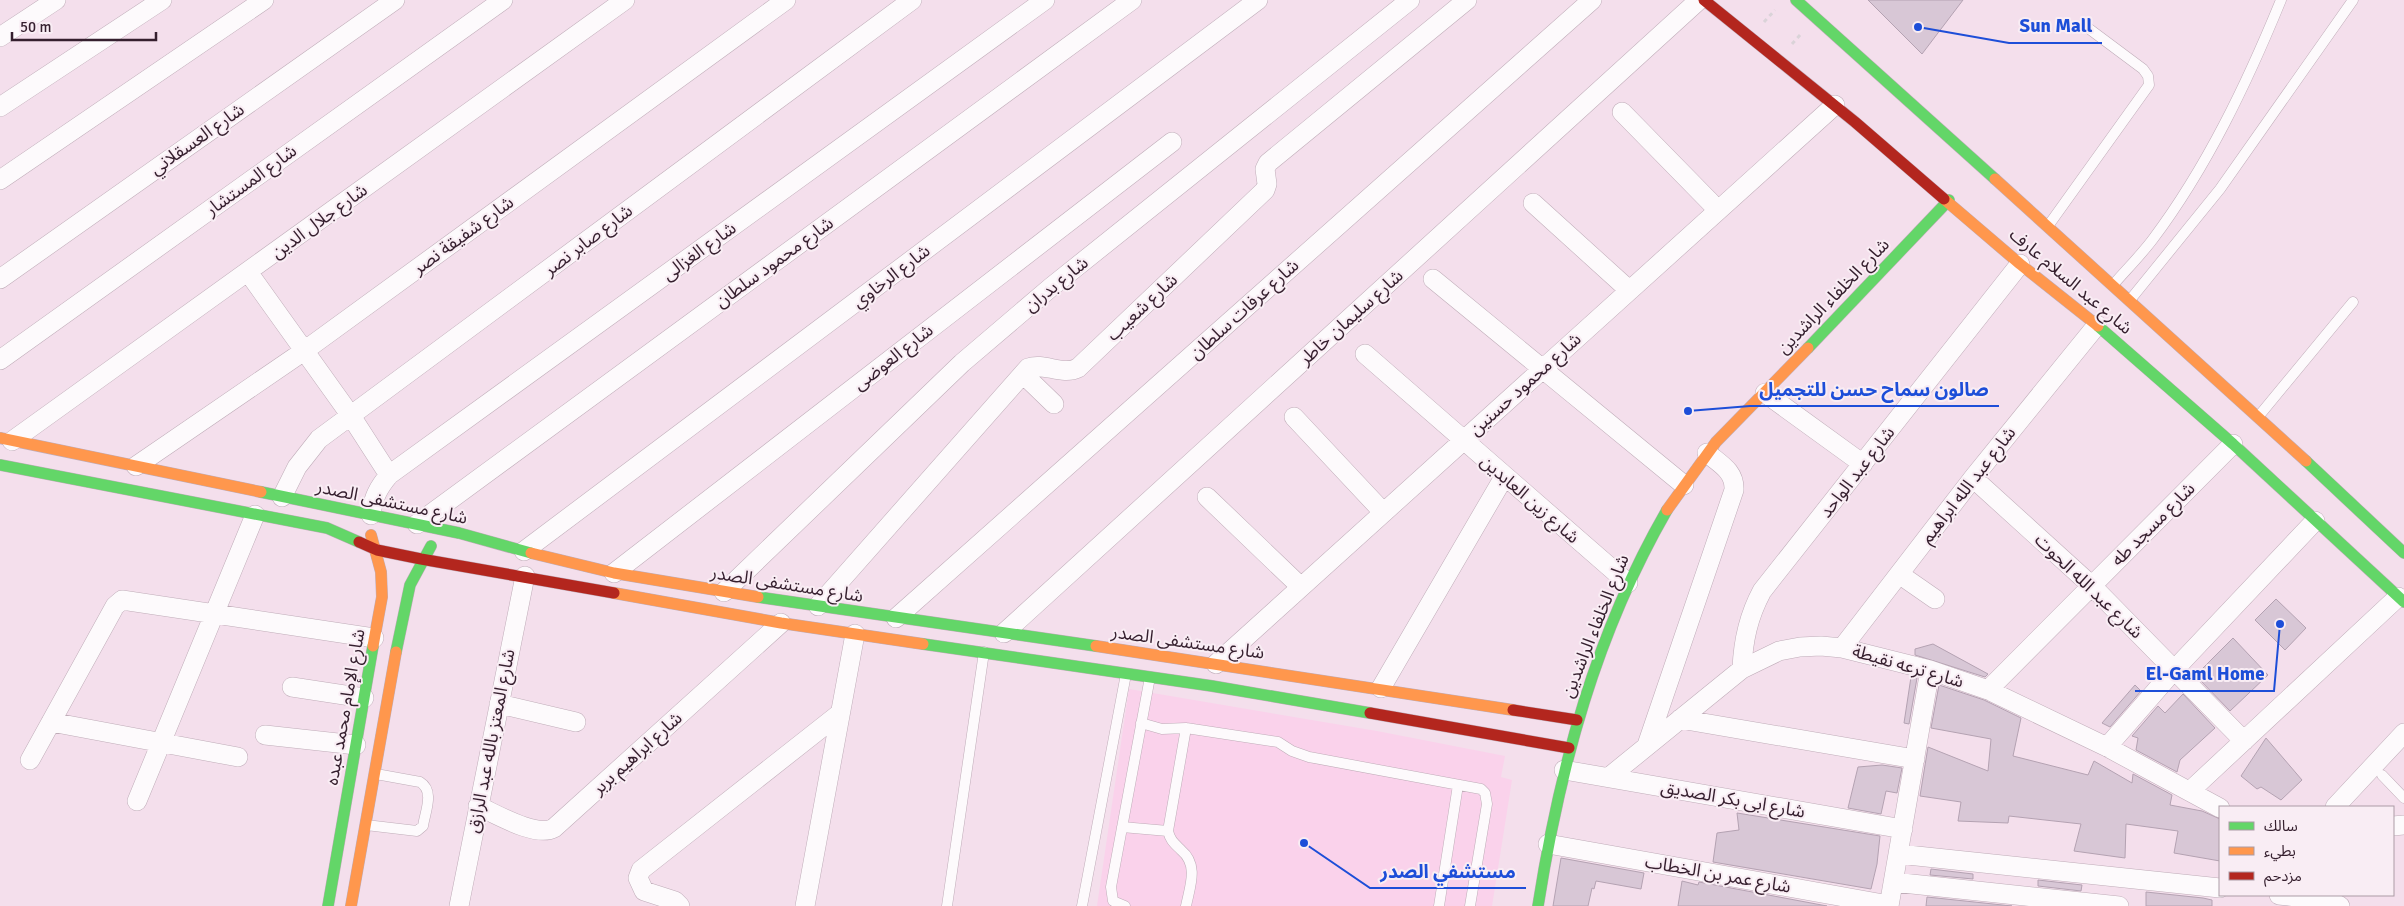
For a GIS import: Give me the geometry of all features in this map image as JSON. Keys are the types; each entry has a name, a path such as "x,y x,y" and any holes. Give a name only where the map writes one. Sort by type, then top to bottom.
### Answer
{"main road":[{"name":"شارع عبد السلام عارف","path":"1704,0 1835,105 1949,200 2020,264 2097,325 2233,444 2401,599"},
{"name":"شارع عبد السلام عارف","path":"1796,0 2404,552"},
{"path":"1746,22 1751,37"},
{"name":"شارع الخلفاء الراشدين","path":"1538,906 1548,844 1577,720 1599,654 1628,583 1662,520 1707,453 1949,200"},
{"name":"شارع مستشفى الصدر","path":"6,440 282,497 342,521 377,550 421,559 449,560 525,576 781,623 1126,673 1569,748"},
{"name":"شارع مستشفى الصدر","path":"0,465 327,528 342,521 371,515 436,528 457,536 614,573 724,592 1381,688 1577,720"},
{"name":"شارع الإمام محمد عبده","path":"351,906 374,774 394,600 381,572 377,550 370,529 371,515"},
{"name":"شارع الإمام محمد عبده","path":"328,906 374,638 394,600 410,582 421,559 432,544 436,528"}],"street":[{"path":"0,37 56,0"},
{"path":"0,107 162,0"},
{"path":"0,180 264,0"},
{"name":"شارع العسقلاني","path":"0,279 395,0"},
{"name":"شارع المستشار","path":"0,360 503,0"},
{"name":"شارع جلال الدين","path":"6,440 248,272 625,0"},
{"name":"شارع شفيقة نصر","path":"136,466 304,351 786,0"},
{"name":"شارع صابر نصر","path":"282,497 297,467 319,439 912,0"},
{"name":"شارع الغزالى","path":"371,515 372,502 377,489 389,475 1045,0"},
{"name":"شارع محمود سلطان","path":"417,524 1132,0"},
{"name":"شارع الرخاوي","path":"524,551 1258,0"},
{"name":"شارع بدران","path":"724,592 962,363 1050,288 1410,0"},
{"name":"شارع شعيب","path":"1023,374 1033,366 1068,370 1078,368 1265,190 1267,184 1265,169 1268,163 1467,0"},
{"name":"شارع عرفات سلطان","path":"896,618 1592,0"},
{"name":"شارع سليمان خاطر","path":"1004,633 1699,0"},
{"name":"شارع محمود حسنين","path":"1216,664 1835,105"},
{"path":"1622,112 1718,210"},
{"name":"شارع العوضى","path":"614,573 1172,142"},
{"path":"1533,203 1629,290"},
{"name":"شارع عبد الواحد","path":"1742,669 1746,631 1751,612 1762,592 2020,264"},
{"path":"248,272 351,416 389,475"},
{"path":"1434,279 1684,485"},
{"name":"شارع عبد الله ابراهيم","path":"1842,648 1973,478 2097,325"},
{"name":"شارع زين العابدين","path":"1365,354 1628,583"},
{"path":"818,606 1023,374 1054,404"},
{"path":"1765,393 1863,464"},
{"path":"1294,417 1383,512"},
{"name":"شارع مسجد طه","path":"1988,690 2233,444"},
{"path":"1647,745 1734,490 1729,470 1707,453"},
{"path":"1381,688 1504,477"},
{"name":"شارع عبد الله الحوت","path":"1973,478 2092,586 2244,741"},
{"path":"1207,497 1301,587"},
{"path":"137,801 255,514"},
{"path":"2107,746 2174,670 2315,521"},
{"path":"1899,574 1935,599"},
{"name":"شارع المعتز بالله عبد الرازق","path":"459,906 525,576"},
{"path":"2190,791 2401,599"},
{"path":"30,760 115,606 126,600 374,638"},
{"name":"شارع ابراهيم بربر","path":"478,806 534,830 547,832 554,828 781,623"},
{"path":"805,906 855,634"},
{"name":"شارع ترعه نقيطة","path":"1609,777 1742,669 1760,659 1800,647 1842,648 1930,670 1988,690 2107,746 2219,807"},
{"path":"1889,905 1930,670"},
{"path":"292,686 364,698"},
{"path":"499,704 576,722"},
{"path":"680,906 675,901 644,891 638,878 641,870 840,714"},
{"path":"1680,719 1915,759"},
{"path":"51,722 238,757"},
{"path":"2336,806 2404,733"},
{"path":"265,735 356,745"},
{"name":"شارع ابى بكر الصديق","path":"1564,770 1903,829"},
{"name":"شارع عمر بن الخطاب","path":"1548,844 1889,905"},
{"path":"1898,854 2219,888"},
{"path":"1893,882 2001,900 2108,905 2106,876"},
{"path":"2288,896 2331,901 2340,906"}],"lane":[{"path":"2112,286 2152,240 2178,202 2247,82 2281,0"},
{"path":"2129,301 2220,189 2353,0"},
{"path":"2047,227 2149,85 2148,76 2143,69 2084,25"},
{"path":"2258,418 2353,302"},
{"path":"947,906 984,652"},
{"path":"1082,906 1126,673"},
{"path":"1125,906 1112,900 1111,894 1150,677"},
{"path":"1141,723 1162,729 1186,728 1278,742 1292,751 1309,757 1481,789 1487,798 1470,906"},
{"path":"1186,728 1168,830 1174,845 1188,856 1192,865 1186,906"},
{"path":"365,824 417,831 423,826 429,792 426,785 420,782 374,774"},
{"path":"2382,775 2404,798"},
{"path":"1439,906 1458,785"},
{"path":"1122,827 1168,830"}],"path":[{"path":"1751,37 1777,7"},
{"path":"1778,59 1816,18"}],"shaded area":[{"path":"1129,689 1377,731 1505,756 1501,777 1512,780 1492,906 1097,906"}],"building":[{"path":"1868,0 1963,0 1922,54"},
{"path":"2276,599 2306,628 2285,650 2255,620"},
{"path":"2233,638 2268,675 2230,711 2198,678 2204,671 2202,669"},
{"path":"1933,644 1988,674 1985,677 1915,655 1915,649"},
{"path":"1911,677 1917,678 1909,724 1904,723"},
{"path":"1939,685 1984,700 2021,718 2013,756 2088,775 2094,761 2132,783 2133,774 2172,795 2170,805 2202,811 2219,819 2219,861 2174,853 2178,831 2126,824 2125,858 2074,851 2081,824 2009,816 2008,823 1958,821 1961,802 1920,796 1928,747 1988,771 1991,739 1931,728"},
{"path":"2135,685 2141,691 2110,727 2102,723"},
{"path":"2183,694 2215,728 2180,760 2177,772 2136,750 2138,738 2132,736 2158,706 2165,713"},
{"path":"2266,738 2302,780 2281,800 2261,787 2257,789 2241,776"},
{"path":"1882,765 1902,768 1897,793 1886,791 1881,814 1848,808 1858,767"},
{"path":"1737,813 1880,836 1877,864 1871,889 1713,862 1717,833 1739,830"},
{"path":"1561,858 1644,873 1641,889 1596,881 1594,889 1592,888 1588,906 1553,906"},
{"path":"1931,869 1973,874 1973,879 1930,875"},
{"path":"2038,880 2082,885 2081,891 2038,886"},
{"path":"1682,881 1698,885 1699,882 1827,906 1678,906"},
{"path":"2146,892 2203,898 2212,900 2212,906 2146,906"},
{"path":"1927,897 2012,906 1926,906"}],"traffic: fast":[{"path":"1796,0 1995,179"},
{"path":"1808,348 1949,200"},
{"path":"2098,326 2233,444 2404,602"},
{"path":"2306,461 2404,553"},
{"path":"0,465 327,528 359,542"},
{"path":"261,492 459,533 531,553"},
{"path":"1538,906 1557,802 1584,702 1620,604 1667,510"},
{"path":"396,652 410,585 431,546"},
{"path":"758,597 1096,646"},
{"path":"923,644 1212,686 1370,713"},
{"path":"328,906 373,646"}],"traffic: slow":[{"path":"1995,179 2306,461"},
{"path":"1944,199 2020,264 2098,326"},
{"path":"1667,510 1716,442 1808,348"},
{"path":"0,438 261,492"},
{"path":"371,535 381,572 382,597 373,646"},
{"path":"531,553 614,573 758,597"},
{"path":"614,593 781,623 923,644"},
{"path":"1096,646 1513,710"},
{"path":"351,906 396,652"}],"traffic: jam":[{"path":"1704,0 1855,122 1944,199"},
{"path":"359,542 377,550 421,559 614,593"},
{"path":"1513,710 1577,720"},
{"path":"1370,713 1569,748"}],"place":[{"name":"Sun Mall","path":"1918,27"},
{"name":"صالون سماح حسن للتجميل","path":"1688,411"},
{"name":"El-Gaml Home","path":"2280,624"},
{"name":"مستشفي الصدر","path":"1304,843"}]}
